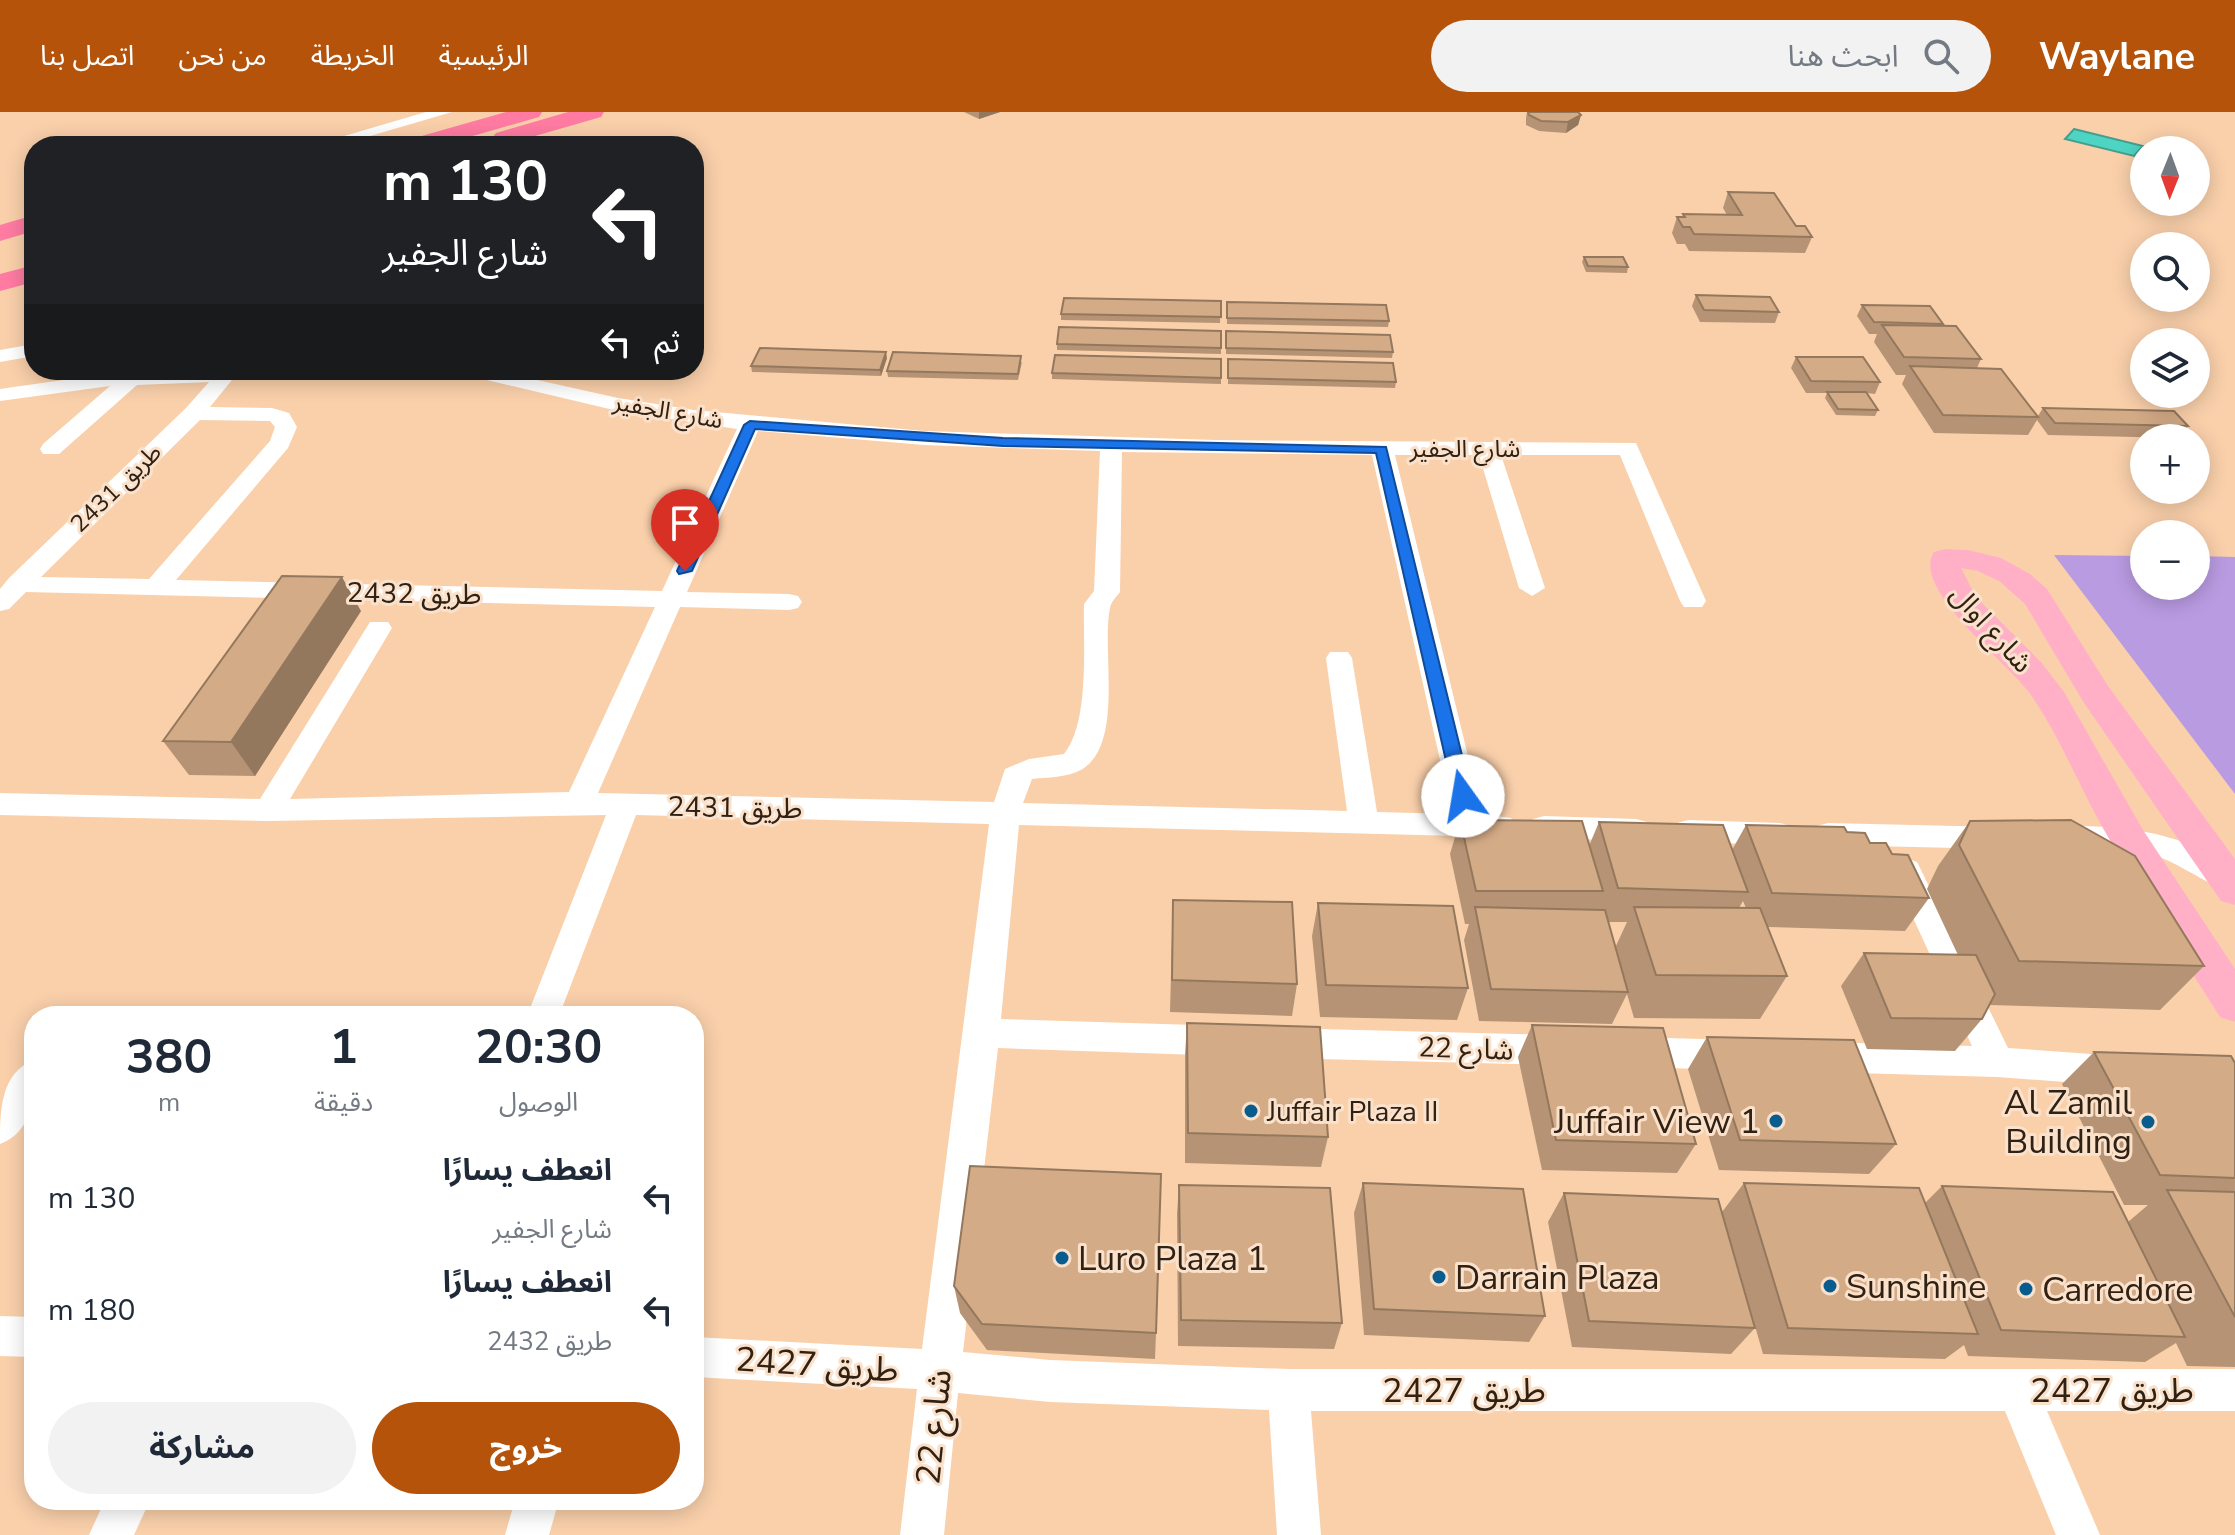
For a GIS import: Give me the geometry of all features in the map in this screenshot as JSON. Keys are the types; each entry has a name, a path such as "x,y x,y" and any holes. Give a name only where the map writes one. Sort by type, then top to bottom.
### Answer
{"highway":[{"path":"447,136 531,112"},
{"path":"510,136 593,112"},
{"path":"0,233 24,226"},
{"path":"0,263 24,256"},
{"path":"0,283 24,276"}],"main road":[{"name":"شارع اوال","path":"2231,885 2075,663 2036,596 2014,577 1988,563 1963,557 1945,559 1943,566 1947,580 1961,600 2038,680 2080,745 2128,840 2235,1004"}],"street":[{"path":"355,136 444,112"},
{"path":"0,356 24,352"},
{"path":"0,395 80,382 114,380"},
{"path":"51,449 130,380"},
{"name":"طريق 2431","path":"0,603 15,578 194,413 221,380"},
{"name":"شارع الجفير","path":"513,380 624,405 750,425 895,437 1111,445 1382,449 1628,448 1693,601"},
{"path":"156,587 280,443 286,427 281,418 272,415 194,413"},
{"path":"579,803 750,425"},
{"path":"1003,813 1015,776 1031,767 1066,764 1076,759 1092,725 1097,604 1107,592 1111,445"},
{"path":"1382,449 1470,825"},
{"path":"1488,449 1532,588"},
{"name":"طريق 2432","path":"15,578 156,587 789,602"},
{"path":"268,810 379,628"},
{"path":"1339,658 1364,822"},
{"name":"طريق 2431","path":"0,804 268,810 579,803 2128,840 2187,854 2231,885"},
{"path":"546,1006 625,804"},
{"name":"شارع 22","path":"922,1535 938,1373 982,1033 1003,813"},
{"path":"1890,835 1997,1062"},
{"name":"طريق 2431","path":"2015,838 2098,856 2132,868 2158,883"},
{"name":"شارع 22","path":"982,1033 1997,1062 2150,1073"},
{"path":"0,1128 24,1091"},
{"path":"0,1336 24,1337"},
{"name":"طريق 2427","path":"704,1357 878,1365 938,1373 1050,1381 1288,1390 2235,1390"},
{"path":"1288,1390 1299,1535"},
{"path":"2018,1391 2078,1535"},
{"path":"111,1535 123,1510"},
{"path":"527,1535 534,1510"}],"shaded area":[{"path":"2054,555 2130,556 2130,600 2210,600 2210,556 2235,557 2235,794"}],"water":[{"path":"2074,129 2130,143 2130,155 2065,139"}],"building":[{"path":"1528,112 1578,112 1581,115 1568,122 1541,121"},
{"path":"1728,192 1774,193 1796,226 1805,226 1812,237 1694,234 1690,227 1683,227 1677,217 1685,217 1683,214 1742,215"},
{"path":"1584,257 1623,257 1628,267 1588,266"},
{"path":"1696,295 1770,297 1779,312 1704,310"},
{"path":"1064,298 1221,301 1221,317 1061,314"},
{"path":"1227,302 1386,305 1389,321 1227,318"},
{"path":"1862,305 1930,306 1943,324 1874,322"},
{"path":"1882,325 1956,326 1981,359 1904,357"},
{"path":"1059,327 1221,331 1221,348 1057,344"},
{"path":"1226,331 1390,335 1393,352 1226,348"},
{"path":"760,348 886,352 880,370 751,366"},
{"path":"893,352 1021,356 1018,374 887,371"},
{"path":"1055,355 1221,359 1221,378 1052,373"},
{"path":"1796,357 1863,357 1880,382 1811,381"},
{"path":"1228,359 1393,363 1396,382 1228,378"},
{"path":"1910,366 2001,369 2038,417 1943,415"},
{"path":"1827,392 1866,392 1878,410 1838,409"},
{"path":"2043,408 2174,411 2186,424 2130,425 2055,423"},
{"path":"282,576 342,577 231,742 163,741"},
{"path":"1460,820 1582,821 1603,891 1476,891"},
{"path":"2071,820 2135,856 2204,966 2019,961 1959,845 1970,821"},
{"path":"1599,822 1723,825 1748,892 1618,888"},
{"path":"1746,825 1844,827 1847,832 1865,833 1870,843 1886,843 1892,854 1908,855 1929,898 1772,893"},
{"path":"1173,900 1292,902 1297,984 1172,980"},
{"path":"1318,903 1453,906 1468,988 1326,985"},
{"path":"1475,907 1605,910 1628,992 1491,989"},
{"path":"1634,907 1760,908 1787,976 1656,975"},
{"path":"1864,953 1976,955 1995,994 1982,1019 1891,1018"},
{"name":"Juffair Plaza II","path":"1187,1023 1320,1027 1328,1137 1188,1133"},
{"path":"1532,1025 1663,1028 1696,1144 1556,1140"},
{"path":"1707,1037 1854,1040 1896,1144 1740,1140"},
{"path":"2094,1052 2231,1056 2235,1063 2235,1178 2160,1175"},
{"name":"Luro Plaza 1","path":"970,1166 1161,1174 1156,1333 982,1324 954,1286"},
{"name":"Darrain Plaza","path":"1363,1183 1523,1189 1545,1316 1374,1309"},
{"name":"Sunshine","path":"1744,1183 1919,1188 1978,1334 1788,1328"},
{"path":"1179,1185 1330,1188 1342,1323 1181,1320"},
{"path":"1942,1186 2113,1192 2185,1337 2001,1330"},
{"path":"2167,1190 2235,1192 2235,1317"},
{"path":"1564,1193 1718,1199 1755,1328 1589,1321"}],"place":[{"name":"Juffair Plaza II","path":"1251,1111"},
{"name":"Juffair View 1","path":"1776,1121"},
{"name":"Al Zamil Building","path":"2148,1122"},
{"name":"Luro Plaza 1","path":"1062,1258"},
{"name":"Darrain Plaza","path":"1439,1277"},
{"name":"Sunshine","path":"1830,1286"},
{"name":"Carredore","path":"2026,1289"}],"route":[{"path":"685,571 750,425 1003,442 1382,449 1463,796"}]}
